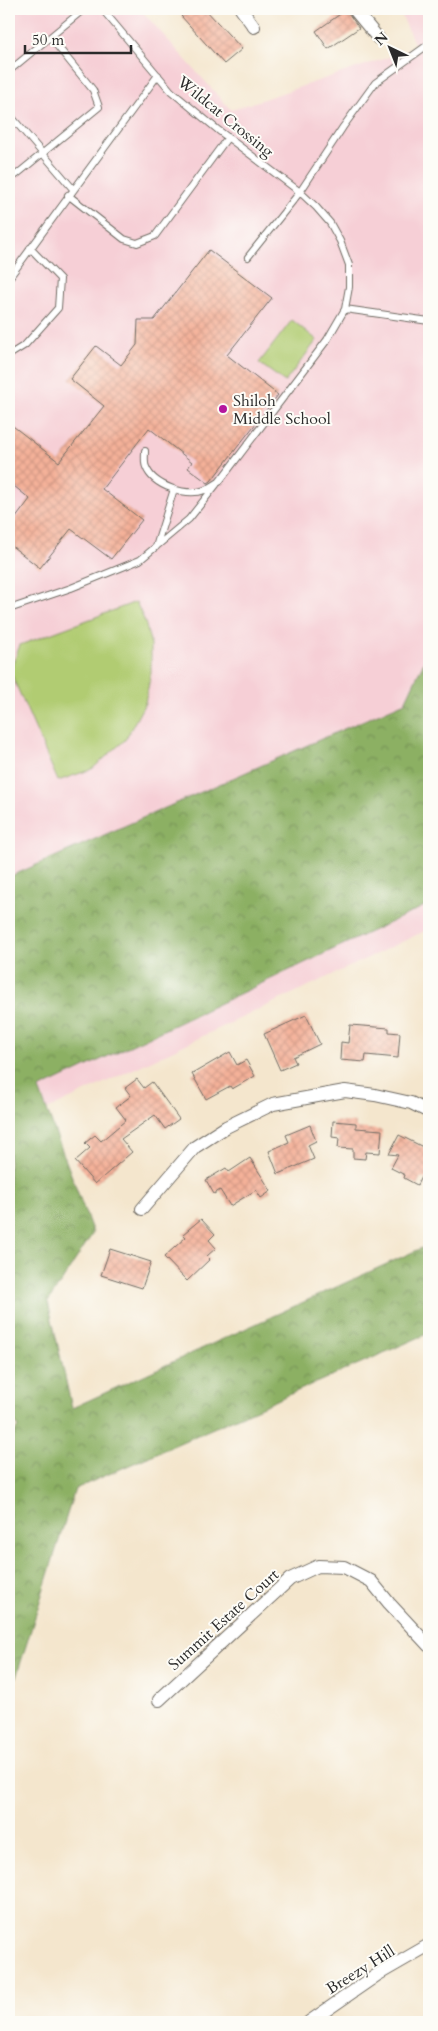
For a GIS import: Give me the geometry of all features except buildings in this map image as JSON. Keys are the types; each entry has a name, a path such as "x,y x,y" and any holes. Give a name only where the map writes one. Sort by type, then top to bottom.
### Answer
{"street":[{"path":"242,9 254,27"},
{"path":"354,9 378,38"},
{"path":"142,1209 195,1147 226,1127 273,1104 346,1091 375,1095 411,1104 429,1112"},
{"name":"Summit Estate Court","path":"159,1700 290,1579 318,1566 344,1567 371,1581 429,1646"},
{"name":"Breezy Hill","path":"309,2022 377,1975 429,1945"}],"lane":[{"path":"9,71 84,9"},
{"name":"Wildcat Crossing","path":"102,9 171,91 300,192 330,222 349,265 349,287 345,309"},
{"path":"9,173 16,174 98,107 92,90 50,37"},
{"path":"248,257 300,192 375,83 429,44"},
{"path":"9,278 158,75"},
{"path":"9,114 42,153 71,192 124,239 137,243 155,236 228,137"},
{"path":"9,355 25,345 58,308 60,279 30,248"},
{"path":"9,609 71,588 140,560 189,519 327,340 345,309 429,321"},
{"path":"144,451 145,466 152,476 167,486 186,492 204,491 219,482"},
{"path":"156,547 174,488"}],"shaded area":[{"path":"9,9 140,9 231,110 416,48 399,9 429,9 429,929 9,1128"}],"green space":[{"path":"292,320 317,340 285,382 259,363"},
{"path":"136,602 145,622 151,645 151,673 145,703 125,740 92,769 58,781 10,671 20,645"},
{"path":"429,651 429,904 39,1089 93,1233 48,1302 72,1408 426,1246 429,1247 429,1333 75,1489 9,1700 9,1442 18,1427 9,1411 9,877 405,702"}],"place":[{"name":"Shiloh Middle School","path":"223,409"}]}
